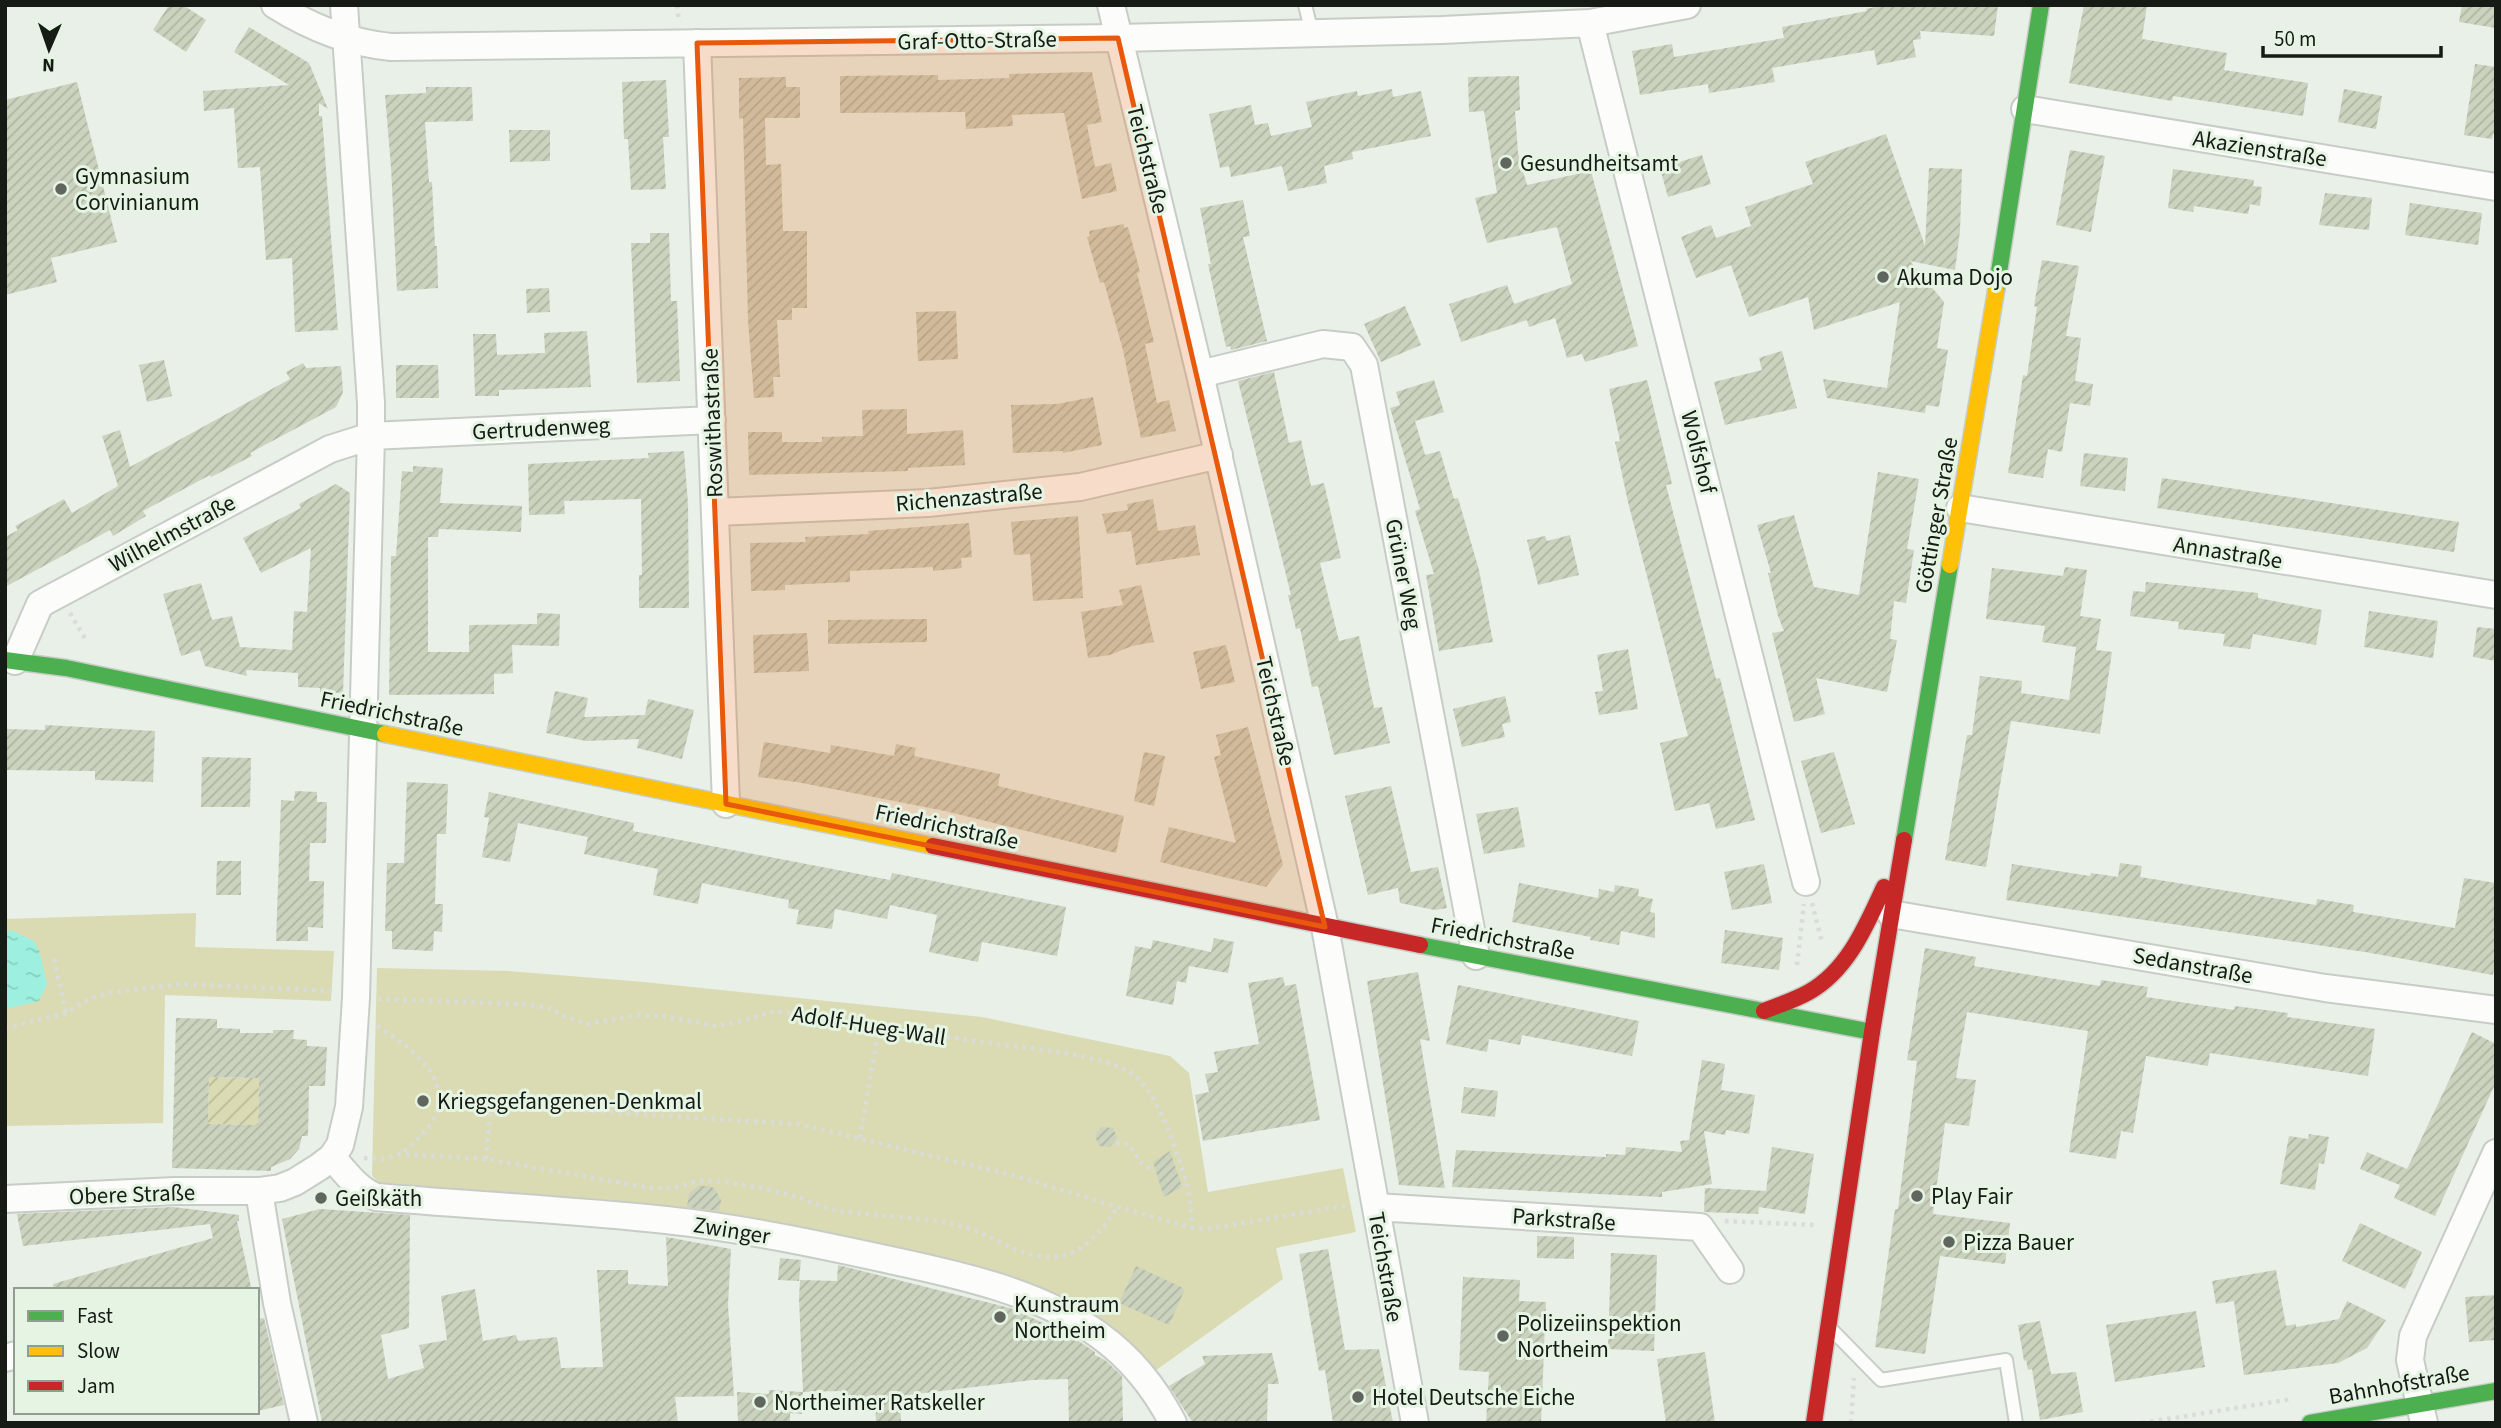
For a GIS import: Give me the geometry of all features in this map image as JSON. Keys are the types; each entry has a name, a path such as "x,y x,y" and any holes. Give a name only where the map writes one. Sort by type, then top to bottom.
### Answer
{"street":[{"name":"Graf-Otto-Straße","path":"275,5 346,38 391,47 1312,33 1590,23 1686,5"},
{"path":"304,1423 267,1305 259,1191 280,1188 295,1182 332,1157 340,1145 349,1107 355,1005 371,403 344,5"},
{"name":"Teichstraße","path":"1111,5 1219,455 1325,927 1415,1423"},
{"name":"Göttinger Straße","path":"1814,1423 1872,1032 2041,5"},
{"name":"Wolfshof","path":"1590,23 1807,882"},
{"name":"Roswithastraße","path":"697,43 726,804"},
{"name":"Akazienstraße","path":"2025,109 2496,187"},
{"name":"Grüner Weg","path":"1200,374 1323,344 1352,348 1364,365 1476,956"},
{"name":"Gertrudenweg","path":"371,436 712,420"},
{"name":"Wilhelmstraße","path":"10,660 40,604 330,449 371,436"},
{"name":"Richenzastraße","path":"715,512 928,503 1066,488 1219,455"},
{"name":"Annastraße","path":"1960,509 2496,595"},
{"name":"Friedrichstraße","path":"10,660 106,676 1325,927 1872,1032"},
{"path":"1764,1011 1812,992 1840,967 1864,928 1903,848"},
{"name":"Sedanstraße","path":"1891,914 2325,988 2496,1010"},
{"name":"Zwinger","path":"332,1157 355,1184 376,1197 666,1220 833,1247 981,1283 1047,1307 1097,1333 1116,1348 1152,1387 1173,1423"},
{"path":"2421,1414 2410,1360 2413,1336 2493,1164"},
{"name":"Obere Straße","path":"5,1199 175,1191 259,1191"},
{"name":"Parkstraße","path":"1376,1207 1700,1227"},
{"path":"1700,1227 1730,1270"},
{"name":"Bahnhofstraße","path":"2310,1423 2421,1414 2496,1391"}],"lane":[{"path":"1306,5 1312,33"},
{"path":"1829,1326 1881,1380 2006,1360 2016,1423"}],"path":[{"path":"59,594 106,676"},
{"path":"1807,882 1822,944"},
{"path":"1793,1000 1807,882"},
{"path":"54,959 66,1013"},
{"path":"5,1028 66,1013 83,1002 106,993 181,984 335,991 419,1056 434,1076 440,1102 427,1131 400,1154"},
{"name":"Adolf-Hueg-Wall","path":"355,1005 522,1004 549,1008 588,1024 638,1015 661,1016 716,1026 775,1011 1040,1049 1117,1066 1134,1074 1156,1103 1188,1188 1193,1228"},
{"path":"860,1138 879,1027"},
{"path":"440,1102 798,1124 1012,1175 1193,1228 1207,1229 1348,1205 1376,1207"},
{"path":"486,1159 491,1106"},
{"path":"1116,1143 1129,1144 1140,1162 1155,1172"},
{"path":"332,1157 383,1159 400,1154 486,1159 651,1188 677,1187 703,1181 742,1185 796,1197 835,1210 914,1218 967,1227 1027,1254 1042,1257 1056,1257 1083,1247 1097,1235 1118,1207"},
{"path":"1700,1227 1720,1221 1815,1225"}],"highlighted area":[{"path":"1118,38 1325,927 726,804 697,43"}],"green space":[{"path":"196,913 195,947 334,951 331,1001 165,995 163,1123 5,1126 5,919"},
{"path":"377,968 508,971 644,982 982,1017 1170,1056 1189,1073 1208,1192 1343,1168 1356,1232 1276,1248 1283,1279 1155,1371 1122,1338 1083,1311 690,1212 379,1184 372,1175"},
{"path":"209,1077 259,1078 258,1125 208,1124"}],"water":[{"path":"11,930 34,941 39,950 47,984 39,1001 5,1009 5,932"}],"building":[{"path":"169,5 183,5 206,20 186,52 153,30"},
{"path":"1886,5 1998,5 1994,36 1920,31 1921,39 1913,40 1916,57 1877,65 1874,50 1772,68 1775,82 1709,93 1708,84 1640,95 1632,51 1672,44 1674,57 1784,38 1782,27"},
{"path":"2084,5 2147,5 2142,39 2227,53 2224,70 2308,83 2303,116 2173,96 2172,101 2069,83"},
{"path":"2462,5 2496,5 2496,28 2459,22"},
{"path":"249,27 309,63 328,109 319,103 338,330 295,332 292,258 266,260 260,167 238,168 234,108 204,111 203,91 289,85 234,52"},
{"path":"2475,64 2496,67 2496,134 2493,134 2492,139 2464,135"},
{"path":"1092,72 1102,122 1087,125 1095,167 1111,163 1117,191 1082,199 1064,113 1012,115 1013,126 966,129 965,112 840,113 840,76 938,75 938,80 1009,78 1009,74"},
{"path":"1519,76 1520,110 1515,111 1518,153 1527,185 1591,171 1638,346 1585,362 1582,354 1567,358 1555,318 1529,327 1527,320 1461,342 1449,304 1507,285 1514,304 1572,284 1557,227 1487,243 1475,198 1497,193 1484,111 1469,112 1468,77"},
{"path":"786,77 786,87 800,87 800,118 765,118 766,165 781,164 783,231 807,231 807,308 792,308 792,320 777,320 780,377 773,377 774,397 754,398 748,320 743,118 739,119 739,78"},
{"path":"666,80 669,137 663,137 666,189 631,190 628,139 624,139 622,82"},
{"name":"Gymnasium Corvinianum","path":"77,82 117,242 51,258 57,282 5,295 5,100"},
{"path":"426,87 472,87 473,121 425,122 429,182 432,182 438,288 397,291 385,95 426,93"},
{"path":"1392,89 1393,97 1421,91 1431,136 1352,152 1353,159 1324,166 1327,183 1288,191 1282,166 1231,177 1229,166 1220,168 1209,114 1251,105 1255,125 1268,123 1271,136 1312,127 1306,102 1357,91 1358,96"},
{"path":"2344,89 2382,96 2376,129 2338,122"},
{"path":"509,130 550,130 550,161 510,162"},
{"path":"1886,134 1925,246 1929,168 1962,169 1960,231 1955,270 1910,261 1944,302 1937,348 1948,350 1939,407 1926,405 1925,413 1827,398 1823,379 1887,388 1900,302 1814,330 1808,297 1749,317 1731,265 1696,278 1681,237 1711,225 1716,238 1751,226 1745,207 1813,184 1805,162"},
{"path":"2070,150 2105,156 2091,232 2056,225"},
{"path":"1702,155 1711,184 1668,197 1660,168"},
{"path":"2173,169 2254,180 2253,186 2262,187 2260,206 2250,204 2248,214 2194,206 2193,212 2168,208"},
{"path":"2325,193 2372,198 2369,230 2319,225"},
{"path":"1243,200 1250,236 1243,237 1267,341 1231,350 1230,346 1226,347 1208,264 1211,264 1200,208"},
{"path":"2410,203 2482,213 2478,245 2405,235"},
{"path":"1124,224 1124,228 1128,227 1140,272 1137,273 1154,342 1145,344 1157,403 1169,400 1176,431 1141,438 1123,350 1104,282 1100,283 1087,237 1090,236 1089,231"},
{"path":"650,233 669,233 671,301 677,301 680,381 637,383 631,243 650,243"},
{"path":"2042,260 2079,266 2066,336 2081,338 2075,381 2093,384 2090,406 2070,403 2062,452 2048,449 2043,478 2008,473 2023,375 2027,376"},
{"path":"549,288 550,312 527,313 526,289"},
{"path":"1405,306 1421,345 1381,362 1364,324"},
{"path":"956,311 958,359 918,361 916,312"},
{"path":"587,331 591,387 499,390 499,396 475,396 473,334 496,334 497,355 545,353 544,333"},
{"path":"1782,351 1797,408 1725,425 1714,382 1762,370 1759,358"},
{"path":"164,360 172,396 147,402 139,365"},
{"path":"303,363 306,368 341,366 343,392 336,407 250,453 252,456 143,511 146,516 113,536 110,530 5,587 5,537 18,530 15,526 64,499 72,513 118,486 102,436 120,430 130,467 290,379 286,372"},
{"path":"396,365 438,365 439,398 396,398"},
{"path":"1274,372 1289,443 1301,440 1311,486 1324,483 1341,558 1320,563 1339,641 1359,636 1374,708 1382,707 1390,743 1334,755 1318,686 1312,687 1300,628 1296,629 1288,595 1291,595 1238,381"},
{"path":"1434,380 1444,412 1415,421 1425,455 1440,451 1454,499 1458,498 1479,570 1493,642 1439,651 1426,575 1434,574 1415,511 1420,509 1390,408 1400,405 1396,392"},
{"path":"1647,380 1672,484 1666,485 1716,679 1720,678 1755,820 1716,829 1709,803 1675,811 1660,743 1688,736 1628,502 1615,442 1620,441 1609,389"},
{"path":"1093,397 1102,445 1063,453 1013,453 1011,405 1057,404"},
{"path":"907,409 907,434 963,430 965,465 908,468 908,471 749,475 748,432 782,432 782,442 822,442 822,437 863,436 862,410"},
{"path":"684,451 688,504 689,608 639,608 639,575 642,575 641,499 564,501 565,514 529,515 528,464 649,458 648,453"},
{"path":"2084,453 2128,458 2125,491 2080,486"},
{"path":"413,466 443,468 440,503 522,506 521,532 439,529 438,537 428,537 428,652 469,652 469,625 537,624 537,613 560,614 559,646 512,645 513,673 494,674 494,694 389,695 391,556 396,556 402,471 413,472"},
{"path":"1878,472 1919,479 1907,549 1914,550 1906,603 1894,601 1890,639 1897,640 1887,692 1816,678 1825,714 1794,722 1772,633 1784,631 1778,616 1768,573 1771,573 1757,525 1794,515 1814,587 1859,595"},
{"path":"2162,478 2459,522 2454,552 2157,508"},
{"path":"336,484 350,493 343,693 298,687 298,673 246,670 247,676 205,666 200,650 181,656 163,594 201,583 212,620 232,616 240,647 292,650 294,611 307,612 311,548 261,573 243,538 301,508 299,504"},
{"path":"1153,499 1158,531 1195,525 1200,555 1136,565 1131,531 1107,534 1102,514 1128,510 1127,504"},
{"path":"1078,516 1083,598 1033,601 1030,554 1014,555 1011,522"},
{"path":"969,523 972,557 961,558 962,568 933,571 933,567 850,571 850,582 785,585 785,590 751,591 750,543 806,542 805,537 869,534 868,531"},
{"path":"1570,535 1579,575 1538,585 1527,540 1545,536 1547,541"},
{"path":"2065,567 2087,570 2080,616 2101,619 2096,650 2112,652 2100,734 2011,721 1986,867 1945,860 1967,735 1972,735 1980,676 2022,681 2021,693 2069,700 2076,647 2042,642 2045,626 1986,619 1992,568 2063,576"},
{"path":"2146,582 2258,593 2258,598 2322,610 2316,645 2253,634 2250,649 2223,646 2225,634 2178,629 2179,622 2130,616 2133,591 2145,592"},
{"path":"1141,585 1154,642 1132,646 1110,655 1088,658 1081,612 1123,605 1119,590"},
{"path":"2369,611 2438,621 2433,658 2364,647"},
{"path":"927,619 927,642 828,644 828,620"},
{"path":"2477,627 2496,629 2496,661 2473,657"},
{"path":"807,633 809,671 754,673 753,635"},
{"path":"1226,645 1235,682 1201,689 1193,652"},
{"path":"1628,649 1638,709 1599,715 1595,692 1603,691 1597,655"},
{"path":"555,691 588,698 584,717 645,715 648,699 694,710 682,759 637,748 639,739 586,741 546,733"},
{"path":"1505,696 1511,722 1502,724 1505,737 1462,747 1453,709"},
{"path":"45,725 155,731 153,782 95,780 95,771 5,770 5,729 45,730"},
{"path":"1248,727 1283,865 1266,887 1160,862 1169,827 1236,843 1214,757 1221,755 1216,735"},
{"path":"764,742 830,753 831,745 894,756 896,744 916,748 914,756 1000,774 998,786 1124,816 1116,853 945,811 758,777"},
{"path":"1144,752 1165,756 1154,806 1134,801"},
{"path":"1834,752 1855,824 1821,833 1801,761"},
{"path":"202,757 251,758 250,807 201,807"},
{"path":"407,782 448,784 446,834 437,834 435,904 443,904 442,932 434,931 433,951 392,949 392,931 385,931 387,863 404,863"},
{"path":"1391,786 1411,872 1438,867 1447,908 1435,910 1400,903 1398,888 1368,895 1345,796"},
{"path":"295,791 317,792 317,802 327,802 326,843 310,843 309,881 324,881 323,928 308,927 308,941 276,941 281,800 294,801"},
{"path":"489,792 634,823 633,831 890,880 892,873 1066,907 1057,956 982,942 978,962 929,952 937,915 890,905 887,919 835,909 832,929 796,924 799,910 788,908 789,900 702,883 698,904 653,895 658,869 584,854 588,837 518,823 510,862 482,857 489,818 484,817"},
{"path":"1518,807 1525,847 1484,854 1476,814"},
{"path":"217,861 241,861 241,895 216,895"},
{"path":"2120,863 2142,866 2140,877 2316,905 2317,899 2354,905 2353,912 2455,928 2464,878 2496,883 2496,957 2493,975 2365,952 2006,900 2012,864 2090,876 2091,873 2118,877"},
{"path":"1764,864 1772,903 1732,910 1724,872"},
{"path":"1519,883 1598,898 1599,889 1614,892 1615,885 1639,889 1638,896 1653,899 1650,912 1655,913 1655,938 1621,931 1619,945 1512,922"},
{"path":"1725,930 1783,938 1779,970 1721,963"},
{"path":"1214,938 1234,942 1228,973 1189,966 1186,983 1177,981 1173,1005 1126,996 1135,946 1151,949 1153,940 1211,952"},
{"path":"1925,948 1976,957 1974,966 2100,986 2101,980 2148,987 2146,997 2234,1010 2235,1006 2288,1013 2287,1017 2375,1029 2368,1076 2210,1053 2208,1066 2146,1056 2133,1133 2121,1131 2116,1159 2069,1152 2088,1031 1967,1012 1956,1078 1976,1080 1969,1126 1945,1123 1933,1214 2010,1223 2005,1264 1940,1256 1925,1354 1875,1347 1895,1209 1898,1209 1917,1061 1907,1060"},
{"path":"1418,972 1430,1041 1420,1039 1445,1188 1399,1185 1367,981"},
{"path":"1283,977 1285,986 1296,984 1320,1120 1203,1141 1195,1095 1209,1092 1205,1074 1218,1072 1214,1052 1259,1044 1248,983"},
{"path":"1458,985 1639,1021 1632,1056 1522,1035 1520,1045 1489,1039 1487,1052 1446,1044"},
{"path":"176,1018 217,1019 217,1028 240,1029 240,1033 294,1030 293,1039 307,1040 307,1046 327,1047 325,1086 309,1086 308,1136 302,1136 299,1149 290,1159 271,1167 271,1171 172,1168","holes":["209,1077 259,1078 258,1125 208,1124"]},
{"path":"2472,1032 2496,1044 2496,1082 2435,1216 2394,1198 2400,1185 2360,1169 2367,1152 2407,1169"},
{"path":"1702,1060 1725,1064 1721,1090 1755,1095 1749,1134 1726,1130 1725,1135 1704,1131 1712,1184 1662,1192 1662,1197 1452,1187 1456,1150 1606,1157 1606,1154 1625,1155 1626,1147 1682,1152 1680,1141 1689,1140"},
{"path":"1464,1087 1498,1091 1495,1117 1461,1113"},
{"path":"1101,1127 1113,1128 1117,1138 1110,1147 1099,1146 1095,1136"},
{"path":"2309,1134 2329,1137 2324,1164 2319,1163 2315,1190 2280,1184 2289,1136 2308,1139"},
{"path":"1772,1147 1814,1154 1805,1214 1759,1207 1758,1214 1704,1212 1705,1188 1766,1191"},
{"path":"1170,1151 1182,1187 1164,1197 1153,1162"},
{"path":"698,1186 715,1189 721,1200 719,1211 687,1207 689,1194"},
{"path":"173,1207 239,1215 237,1221 251,1287 54,1288 53,1284 213,1238 210,1224 23,1246 17,1214"},
{"path":"320,1209 410,1215 409,1328 381,1335 388,1379 424,1368 419,1345 447,1340 441,1296 475,1289 483,1341 516,1335 518,1341 557,1337 561,1368 603,1367 597,1270 628,1270 628,1284 668,1286 666,1237 731,1249 728,1305 734,1396 675,1397 678,1423 322,1423 282,1219"},
{"path":"2360,1223 2422,1252 2405,1289 2342,1261"},
{"path":"1537,1236 1574,1237 1574,1259 1537,1258"},
{"path":"1328,1249 1345,1350 1379,1349 1393,1423 1333,1423 1325,1370 1319,1371 1299,1254"},
{"path":"1611,1253 1657,1255 1654,1351 1608,1349"},
{"path":"780,1258 801,1260 799,1281 778,1280"},
{"path":"838,1265 1010,1308 1068,1334 1095,1352 1095,1355 1105,1360 1122,1376 1123,1423 1069,1423 1068,1379 1032,1380 900,1396 901,1423 876,1423 875,1395 841,1401 840,1391 803,1392 800,1280 837,1281"},
{"path":"1136,1266 1185,1289 1169,1325 1119,1303"},
{"path":"2276,1270 2286,1326 2296,1324 2296,1327 2339,1319 2347,1301 2386,1320 2367,1348 2338,1363 2244,1375 2234,1301 2216,1304 2212,1281"},
{"name":"Polizeiinspektion Northeim","path":"1463,1277 1520,1280 1519,1301 1546,1302 1541,1423 1486,1423 1489,1372 1459,1370"},
{"path":"2496,1295 2496,1340 2469,1342 2465,1297"},
{"path":"2196,1311 2205,1367 2115,1382 2106,1325"},
{"path":"264,1318 284,1405 259,1411 259,1319"},
{"path":"2040,1321 2051,1374 2076,1372 2083,1412 2040,1420 2032,1369 2028,1370 2026,1360 2024,1361 2018,1325"},
{"path":"1705,1352 1715,1423 1666,1423 1657,1359"},
{"path":"1272,1353 1279,1384 1268,1384 1267,1423 1193,1423 1169,1386 1205,1364 1202,1356"},
{"path":"769,1390 803,1392 802,1414 790,1413 790,1423 738,1423 737,1392 769,1394"}],"traffic: fast":[{"path":"1996,291 2041,5"},
{"path":"1904,840 1950,565"},
{"path":"5,660 66,668 385,734"},
{"path":"1420,945 1872,1032"},
{"path":"2310,1423 2496,1391"}],"traffic: slow":[{"path":"1950,565 1996,291"},
{"path":"385,734 933,846"}],"traffic: jam":[{"path":"1814,1423 1872,1032 1904,840"},
{"path":"933,846 1420,945"},
{"path":"1764,1011 1809,992 1835,972 1854,946 1884,887"}],"place":[{"name":"Gesundheitsamt","path":"1506,163"},
{"name":"Gymnasium Corvinianum","path":"61,189"},
{"name":"Akuma Dojo","path":"1883,277"},
{"name":"Kriegsgefangenen-Denkmal","path":"423,1101"},
{"name":"Play Fair","path":"1917,1196"},
{"name":"Geißkäth","path":"321,1198"},
{"name":"Pizza Bauer","path":"1949,1242"},
{"name":"Kunstraum Northeim","path":"1000,1317"},
{"name":"Polizeiinspektion Northeim","path":"1503,1336"},
{"name":"Hotel Deutsche Eiche","path":"1358,1397"},
{"name":"Northeimer Ratskeller","path":"760,1402"}]}
